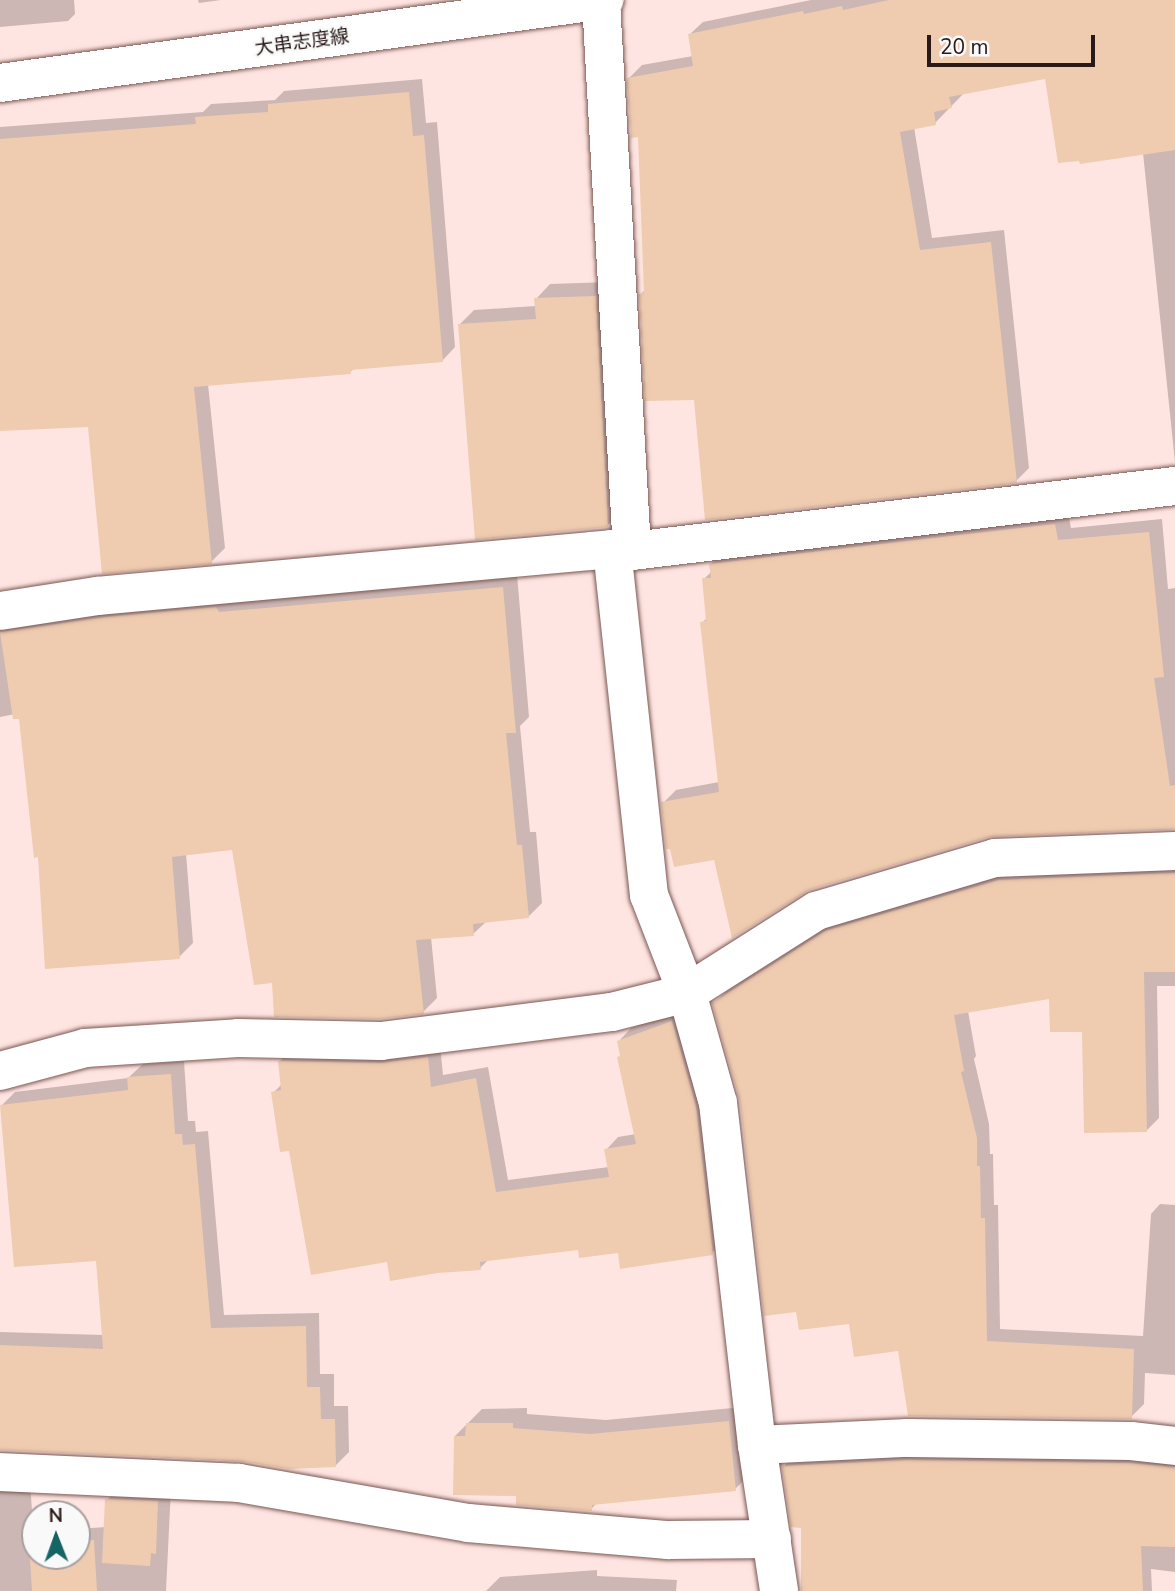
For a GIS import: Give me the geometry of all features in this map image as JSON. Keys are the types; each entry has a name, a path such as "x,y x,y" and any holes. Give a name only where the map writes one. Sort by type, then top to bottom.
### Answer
{"street":[{"name":"大串志度線","path":"0,83 602,0"},
{"path":"602,0 622,550 649,895 687,993 718,1103 757,1445 779,1591"},
{"path":"0,611 111,595 622,550 1175,486"},
{"path":"0,1071 85,1048 238,1038 380,1041 612,1012 687,993 816,911 995,858 1175,851"},
{"path":"757,1445 908,1438 1131,1441 1175,1446"},
{"path":"0,1472 239,1483 468,1522 654,1539 772,1539"}],"building":[{"path":"889,0 1175,0 1175,150 1080,164 1079,161 1058,163 1045,79 949,97 952,108 934,112 936,125 900,132 920,250 991,242 1017,483 705,520 694,400 645,401 639,294 644,293 638,137 631,138 627,78 693,66 688,34 803,11 804,14 842,6 843,10"},
{"path":"409,92 413,136 424,135 443,362 351,370 351,374 194,387 212,564 102,574 88,427 0,431 0,139 196,124 195,117 268,112 268,104"},
{"path":"596,296 608,527 475,540 458,324 536,319 534,298"},
{"path":"1055,524 1058,540 1149,532 1164,677 1154,678 1170,786 1175,785 1175,829 989,837 809,890 732,938 714,860 674,867 670,849 666,849 661,802 719,792 700,622 706,621 702,578 711,578 709,564"},
{"path":"503,587 516,733 506,733 517,845 522,845 529,918 473,924 474,936 416,940 424,1014 380,1019 274,1017 272,983 254,985 232,850 172,857 180,959 45,969 38,857 34,858 19,719 13,719 0,632 105,617 216,607 219,612"},
{"path":"1175,873 1175,972 1144,972 1147,1132 1084,1133 1082,1032 1050,1032 1049,999 954,1015 964,1071 961,1072 977,1138 977,1166 980,1166 981,1218 985,1218 987,1341 1134,1349 1132,1419 908,1416 898,1351 854,1357 849,1324 799,1330 796,1312 764,1316 740,1101 712,1003 825,931 999,880"},
{"path":"672,1021 696,1107 713,1255 620,1269 618,1253 579,1258 578,1250 480,1262 481,1270 438,1273 390,1281 387,1262 311,1275 289,1151 280,1152 271,1092 281,1090 278,1061 381,1063 428,1057 431,1087 476,1078 496,1192 609,1177 604,1149 636,1144 617,1057 620,1056 617,1041"},
{"path":"171,1074 175,1134 182,1134 183,1145 195,1144 211,1328 306,1326 307,1387 320,1387 321,1419 335,1419 336,1467 289,1469 240,1461 0,1450 0,1345 103,1349 96,1261 14,1267 0,1105 128,1090 127,1077"},
{"path":"729,1421 736,1491 592,1505 592,1511 516,1505 516,1496 453,1495 454,1436 465,1436 466,1423 513,1423 513,1428 590,1434"},
{"path":"908,1460 1130,1463 1175,1467 1175,1547 1141,1546 1143,1591 801,1591 801,1528 791,1527 782,1466"},
{"path":"105,1499 158,1501 156,1554 151,1553 150,1566 102,1563"},
{"path":"91,1540 94,1540 97,1591 32,1591 31,1570 91,1570"}]}
